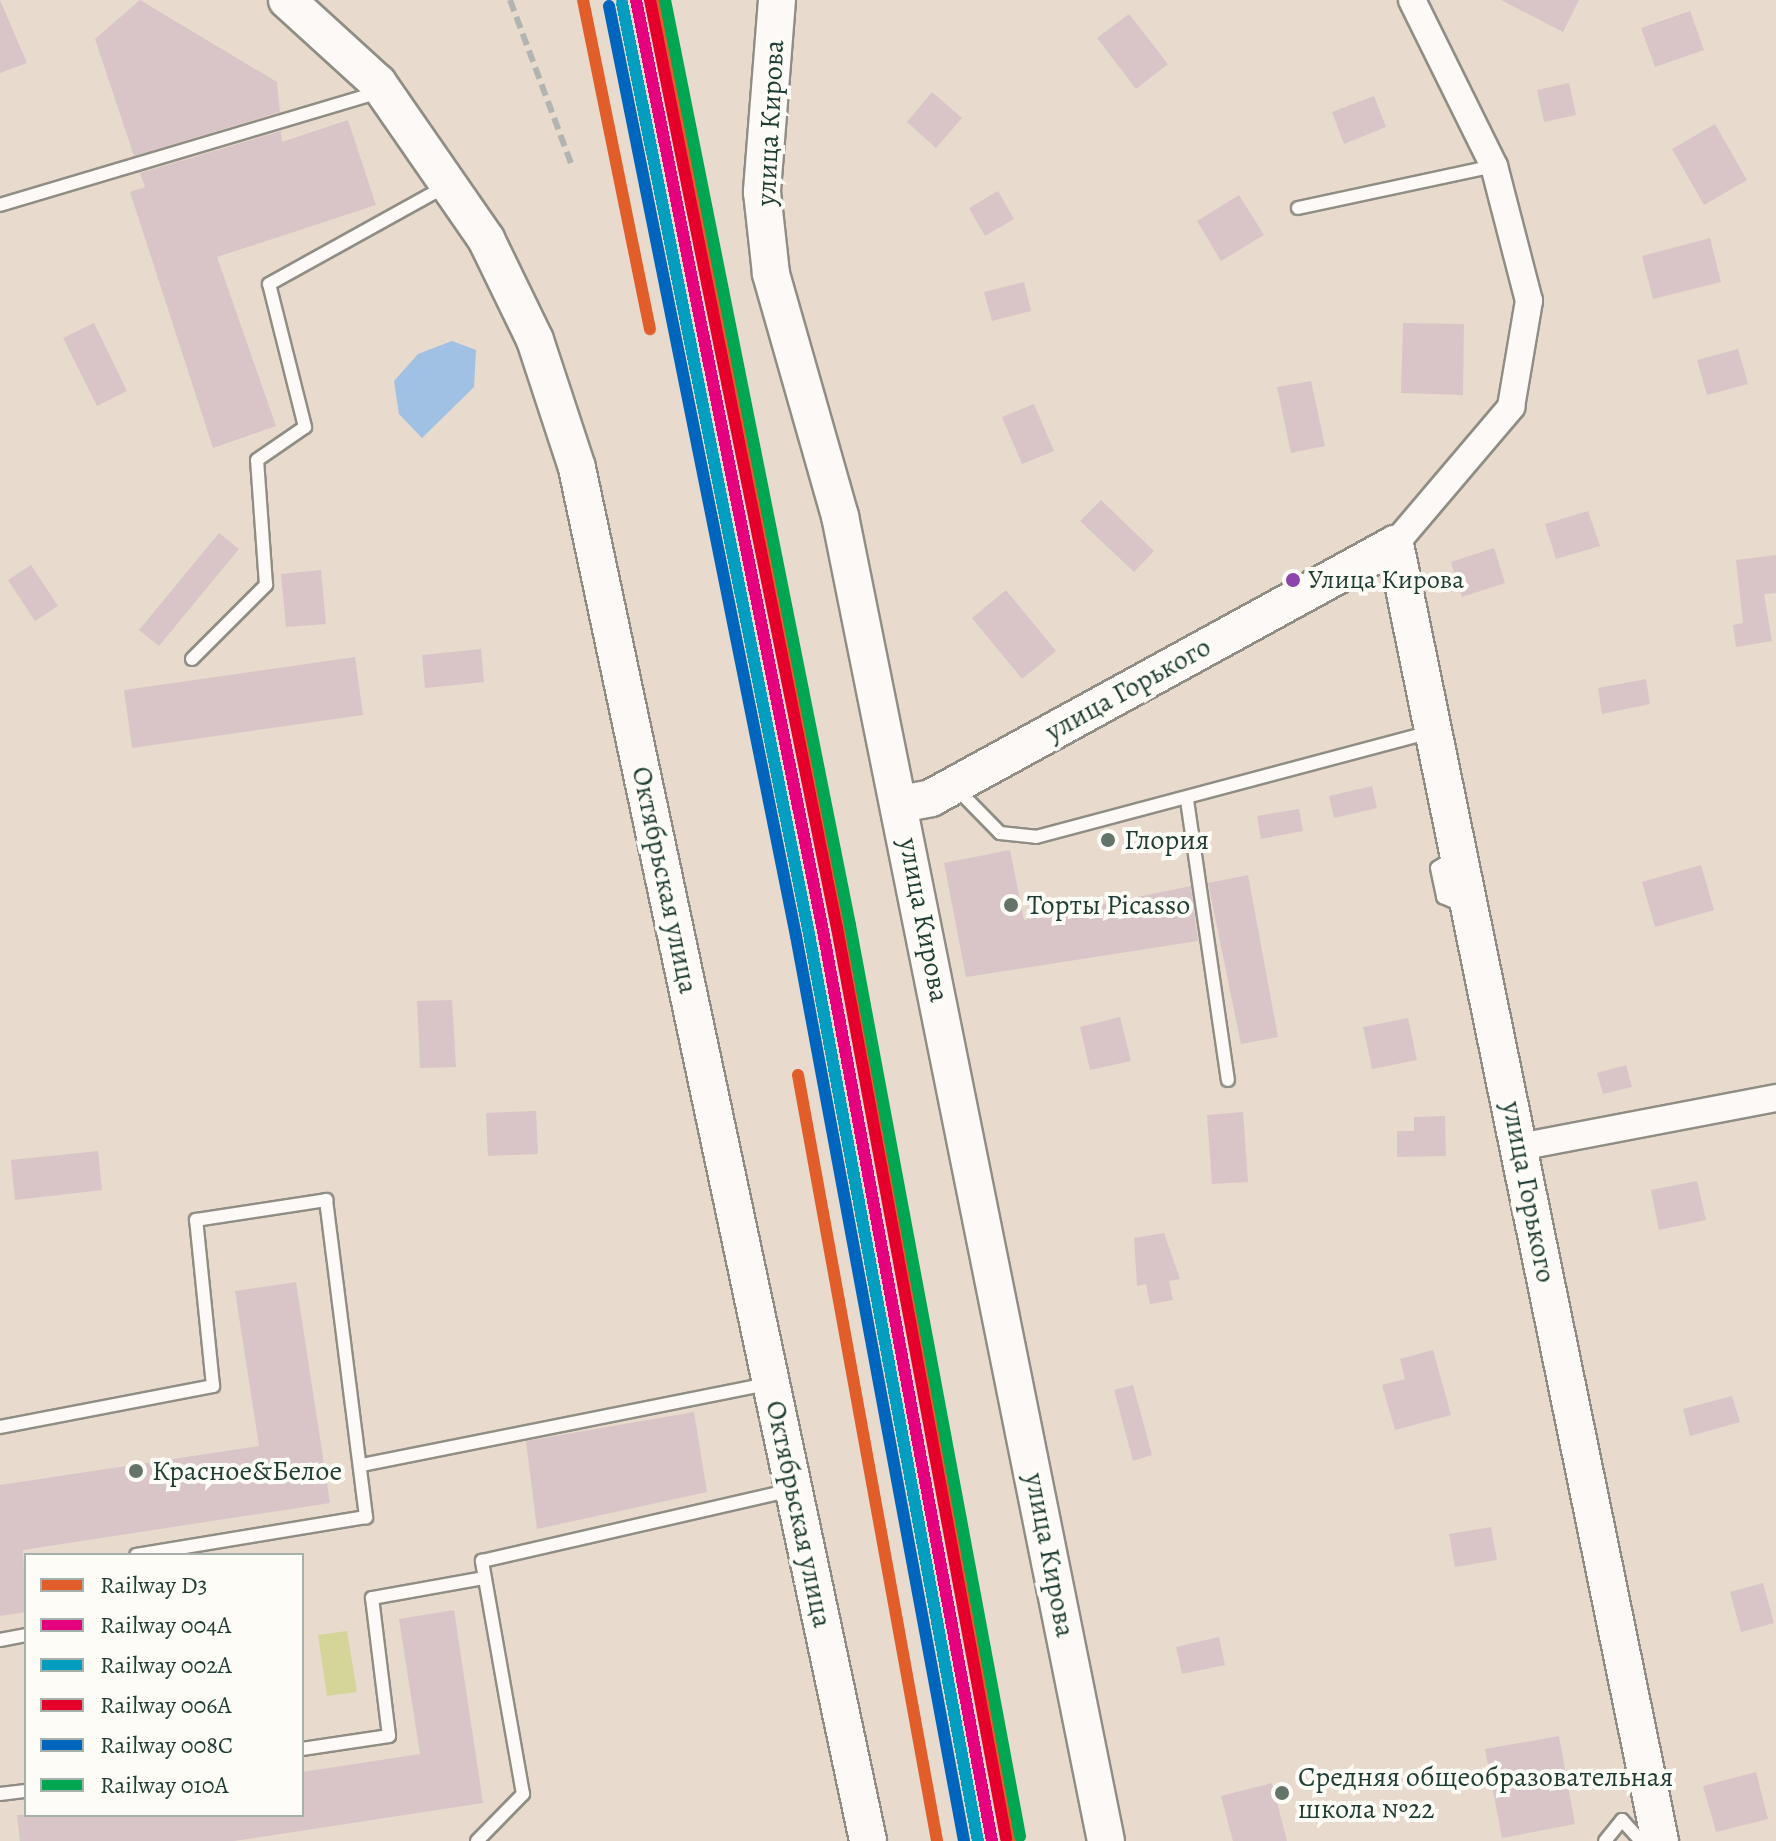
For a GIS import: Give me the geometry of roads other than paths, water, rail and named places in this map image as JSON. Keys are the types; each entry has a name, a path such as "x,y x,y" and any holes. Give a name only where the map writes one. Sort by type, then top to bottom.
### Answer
{"street":[{"name":"Октябрьская улица","path":"287,0 384,91 450,183 535,340 577,468 868,1841"},
{"name":"улица Кирова","path":"777,0 762,192 771,274 840,516 901,804 1106,1841"},
{"name":"улица Горького","path":"901,804 954,786 1395,544 1511,407 1529,301 1494,166 1412,0"},
{"name":"улица Горького","path":"1395,544 1433,731 1462,852 1660,1840"},
{"path":"1519,1147 1776,1098"}],"lane":[{"path":"0,205 384,91"},
{"path":"1298,208 1494,166"},
{"path":"192,659 266,585 257,460 305,427 269,284 450,183"},
{"path":"954,786 1000,833 1036,837 1187,800 1433,731"},
{"path":"1187,800 1228,1080"},
{"path":"0,1427 213,1386 196,1220 326,1200 362,1465 366,1517 148,1553"},
{"path":"362,1465 772,1383"},
{"path":"477,1841 523,1794 482,1561 794,1490"},
{"path":"304,1749 389,1736 372,1598 484,1578"},
{"path":"0,1640 24,1635"},
{"path":"0,1794 24,1791"},
{"path":"1605,1841 1622,1820 1641,1841"},
{"path":"1653,1841 1660,1840"}],"water":[{"path":"452,341 476,350 474,387 422,438 399,414 394,381 418,354"}],"railway":[{"path":"510,0 571,163"}],"rail line":[{"name":"D3","path":"583,0 650,329"},
{"name":"004А","path":"636,0 823,931 992,1841"},
{"name":"006А","path":"650,0 837,928 1006,1838"},
{"name":"D3","path":"657,0 845,934 1012,1841"},
{"name":"010А","path":"665,0 850,925 1020,1836"},
{"name":"002А","path":"622,3 809,934 978,1841"},
{"name":"008С","path":"609,6 796,936 964,1841"},
{"name":"D3","path":"798,1075 937,1841"}],"place":[{"name":"Улица Кирова","path":"1293,580"},
{"name":"Глория","path":"1108,840"},
{"name":"Торты Picasso","path":"1011,905"},
{"name":"Красное&Белое","path":"136,1471"},
{"name":"Средняя общеобразовательная школа №22","path":"1282,1793"}]}
